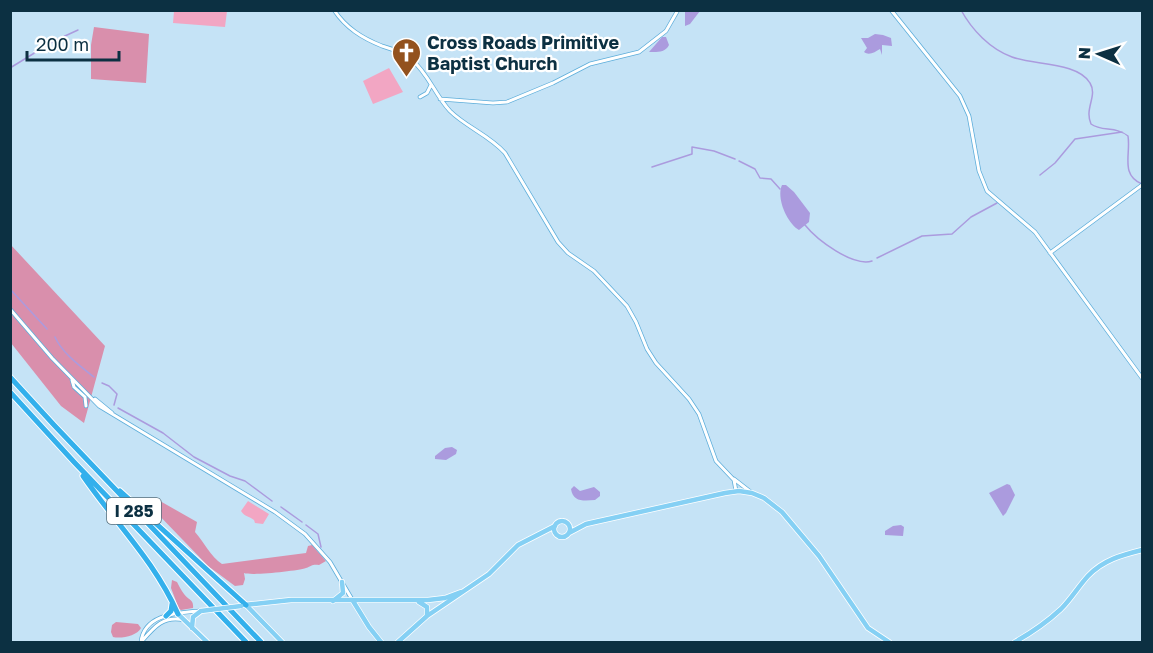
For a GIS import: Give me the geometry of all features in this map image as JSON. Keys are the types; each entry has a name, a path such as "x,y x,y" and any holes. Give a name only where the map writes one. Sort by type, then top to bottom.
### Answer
{"highway":[{"name":"I 285","path":"10,376 261,642"},
{"name":"I 285","path":"10,392 246,642"},
{"path":"86,458 244,605"},
{"path":"74,462 101,501 148,560 178,614"},
{"path":"166,616 172,609 170,597"}],"main road":[{"path":"398,642 427,616 489,574 518,545 561,522 586,524 736,491 752,492 771,503 790,521 819,556 868,628 888,642"},
{"path":"568,524 569,533"},
{"path":"537,535 556,534 562,537 586,524"},
{"path":"555,526 556,534"},
{"path":"1015,642 1044,624 1099,566 1114,558 1143,550"},
{"path":"333,601 343,593 342,582"},
{"path":"192,628 193,617 201,611 244,605 280,601 415,601 441,599 461,592"},
{"path":"353,601 381,642"},
{"path":"415,601 426,605 427,616"},
{"path":"244,605 282,642"},
{"path":"178,614 207,642"}],"street":[{"path":"334,10 343,22 364,38 410,58 450,111 499,147 508,158 558,242 568,253 594,271 627,306 656,363 696,408 716,461 732,479 752,492"},
{"path":"440,99 493,104 507,102 553,83 590,64 639,52 666,31 678,10"},
{"path":"891,10 960,96 969,116 979,171 987,191 1030,226 1143,378"},
{"path":"420,97 429,91 431,83"},
{"path":"450,111 450,104 455,100"},
{"path":"1050,253 1141,186"},
{"path":"10,309 71,378 93,399 297,527 326,556 353,601"},
{"path":"71,378 74,387 85,397 86,406"},
{"path":"732,479 736,491"},
{"path":"728,492 732,486 732,479"},
{"path":"141,642 143,633 151,623 166,616 201,611"},
{"path":"141,642 156,624 173,619 184,620"}],"shaded area":[{"path":"685,10 700,11 690,24 685,26"},
{"path":"174,11 227,11 225,27 173,23"},
{"path":"94,27 149,34 146,83 91,79 91,45"},
{"path":"875,34 891,38 892,46 882,45 882,55 880,49 870,54 864,52 867,48 861,38 868,38"},
{"path":"662,37 666,37 669,45 667,48 660,52 649,52"},
{"path":"389,68 403,92 373,104 363,81"},
{"path":"782,185 786,185 794,192 810,213 809,222 799,230 790,222 784,210 780,197"},
{"path":"10,244 105,346 84,423 61,406 11,343"},
{"path":"452,447 457,450 456,454 446,460 435,459 435,456 445,448"},
{"path":"1007,484 1010,485 1015,495 1003,516 989,493"},
{"path":"574,486 580,491 594,487 600,492 600,496 595,500 579,500 572,493 571,489"},
{"path":"160,501 197,522 195,532 222,564 306,553 308,546 312,545 326,561 319,565 294,570 264,574 244,573 243,585 235,586 208,566 153,509 154,505"},
{"path":"248,501 269,514 263,524 255,523 241,511"},
{"path":"893,526 904,527 903,536 885,535 885,531"},
{"path":"172,580 177,582 184,594 192,601 193,608 179,609 171,588"},
{"path":"116,622 138,624 141,628 128,636 113,637 112,625"}],"waterway":[{"path":"961,10 982,38 1004,54 1021,60 1066,68 1084,76 1090,83 1093,93 1089,113 1091,124 1119,131 1128,136 1129,170 1135,180 1142,184"},
{"path":"10,68 54,41 78,30"},
{"path":"1040,175 1055,163 1075,139 1122,132"},
{"path":"652,167 692,154 692,147 714,151 735,159"},
{"path":"739,161 755,169 760,178 771,179 780,189"},
{"path":"877,258 922,236 952,234 971,217 997,203"},
{"path":"805,225 826,245 836,251 855,260 872,261"},
{"path":"10,289 47,329"},
{"path":"55,337 67,354 94,377"},
{"path":"102,383 117,394 114,405"},
{"path":"118,408 163,433 194,457 230,476 245,481 272,501"},
{"path":"281,507 302,522"},
{"path":"306,525 318,534 321,547"}],"place":[{"name":"Cross Roads Primitive Baptist Church","path":"406,78"}]}
